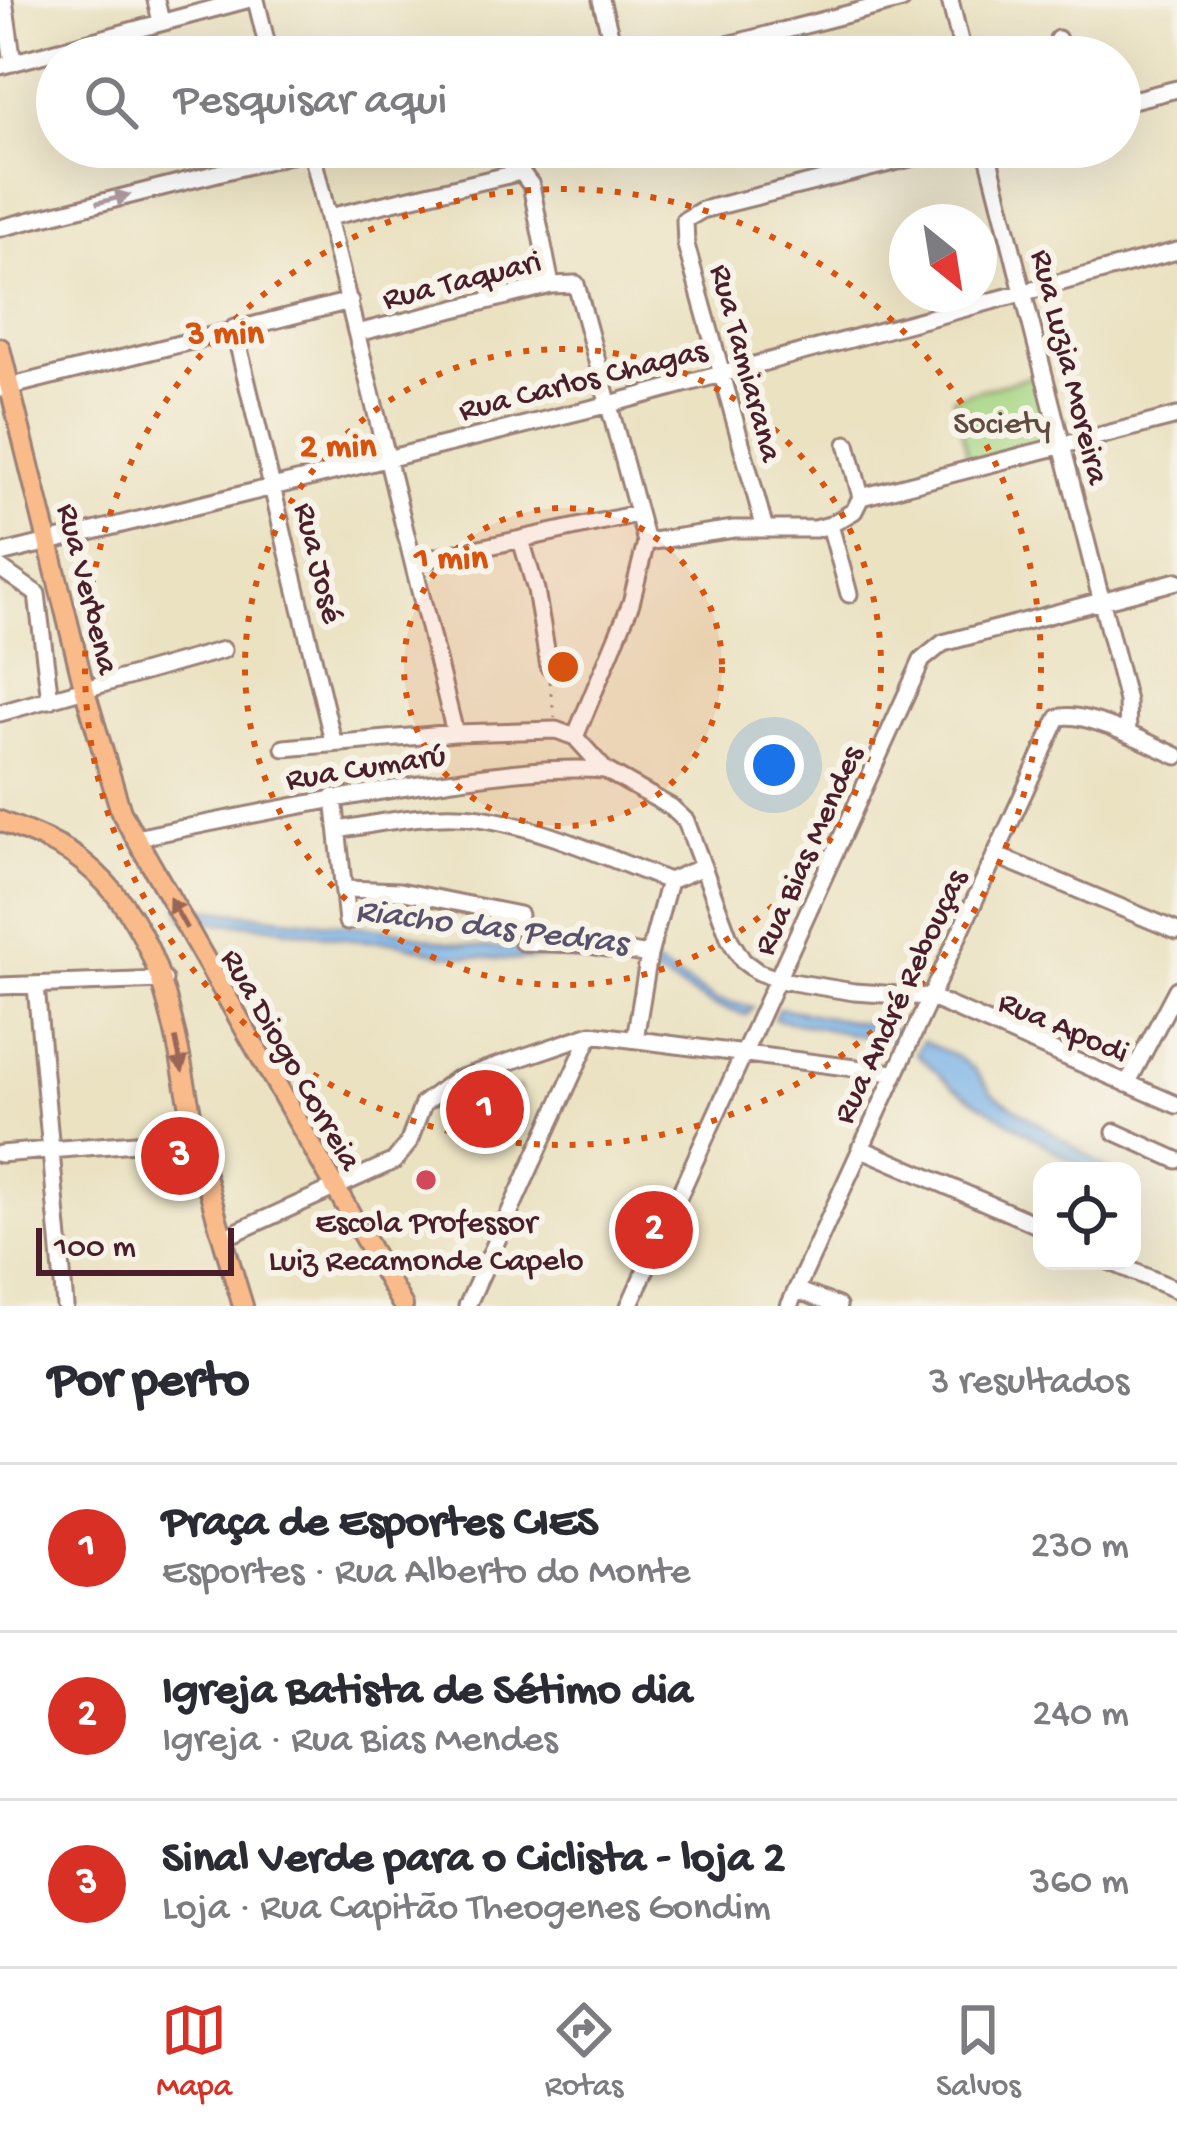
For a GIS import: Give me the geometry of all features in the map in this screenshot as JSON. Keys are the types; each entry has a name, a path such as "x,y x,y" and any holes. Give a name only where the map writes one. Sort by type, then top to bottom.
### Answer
{"main road":[{"name":"Rua Verbena","path":"0,348 5,388 85,691 111,784 136,838"},
{"path":"0,821 82,860 115,892 142,933 164,980 196,1138 243,1306"},
{"name":"Rua Diogo Correia","path":"136,838 398,1304"}],"street":[{"path":"4,0 7,64 36,56"},
{"path":"156,0 161,22"},
{"path":"110,36 246,0"},
{"path":"256,0 265,36"},
{"path":"601,0 610,36"},
{"path":"762,36 902,0"},
{"path":"950,0 959,36"},
{"path":"1141,98 1177,89"},
{"path":"0,228 231,168"},
{"path":"311,168 329,218 455,733"},
{"name":"Rua Tamiarana","path":"765,529 682,225 692,214 872,168"},
{"name":"Rua Luzia Moreira","path":"991,168 1127,701 1128,734"},
{"path":"329,218 521,172 531,184 551,285"},
{"name":"Rua Carlos Chagas","path":"0,554 610,404 1177,251"},
{"name":"Rua Taquari","path":"357,333 570,282 578,287 610,404"},
{"name":"Rua Taquari","path":"5,388 350,301"},
{"name":"Rua José","path":"234,328 333,741"},
{"path":"575,736 631,603 646,542 610,404"},
{"path":"861,497 1177,416"},
{"path":"646,542 734,529 830,525 857,508 861,497 847,444"},
{"path":"415,562 637,514"},
{"path":"830,525 849,595"},
{"path":"521,540 536,590 549,667"},
{"path":"0,568 37,594 50,700"},
{"name":"Rua Bias Mendes","path":"629,1306 922,660 943,644 1177,581"},
{"path":"0,713 223,650"},
{"name":"Rua André Rebouças","path":"793,1298 1058,718 1064,714 1128,734"},
{"path":"284,748 455,733 556,730 575,736 605,770 686,821 737,953 758,972 780,980"},
{"path":"1128,734 1177,757"},
{"name":"Rua Cumarú","path":"136,838 334,797 551,767 605,770"},
{"path":"334,797 347,922"},
{"path":"339,830 398,820 477,818 550,836 669,881 703,867"},
{"path":"995,855 1177,931"},
{"path":"635,1039 669,881"},
{"path":"346,889 400,891 520,915"},
{"path":"522,942 582,944 648,964"},
{"path":"0,986 164,980"},
{"name":"Rua Apodi","path":"780,980 929,997 1177,1105"},
{"path":"36,986 65,1306"},
{"path":"1127,1084 1177,989"},
{"path":"467,1306 591,1034"},
{"path":"224,1238 394,1160 408,1144 423,1104 455,1080 591,1034 893,1073"},
{"path":"1115,1132 1177,1160"},
{"path":"0,1154 196,1138"},
{"path":"860,1148 1033,1223"},
{"path":"1130,1270 1177,1290"},
{"path":"793,1298 838,1306"}],"path":[{"path":"549,667 556,730"}],"green space":[{"name":"Society","path":"1033,376 1051,443 970,465 953,397"},
{"path":"519,1088 520,1124 450,1128 449,1094"}],"water":[{"path":"179,909 402,931 472,946 542,946 649,961 717,1000 753,1007 747,1015 715,1006 656,975 607,957 598,961 516,960 445,955 395,942 185,921"},
{"path":"779,1008 898,1030 893,1042 774,1019"},
{"path":"923,1041 959,1058 992,1093 1097,1162 1074,1162 953,1087 916,1053"}],"place":[{"name":"Praça de Esportes CIES","path":"485,1109"},
{"name":"Sinal Verde para o Ciclista - loja 2","path":"180,1156"},
{"name":"Escola Professor Luiz Recamonde Capelo","path":"426,1180"},
{"name":"Igreja Batista de Sétimo dia","path":"654,1230"}],"water label":[{"name":"Riacho das Pedras","path":"492,923"}]}
